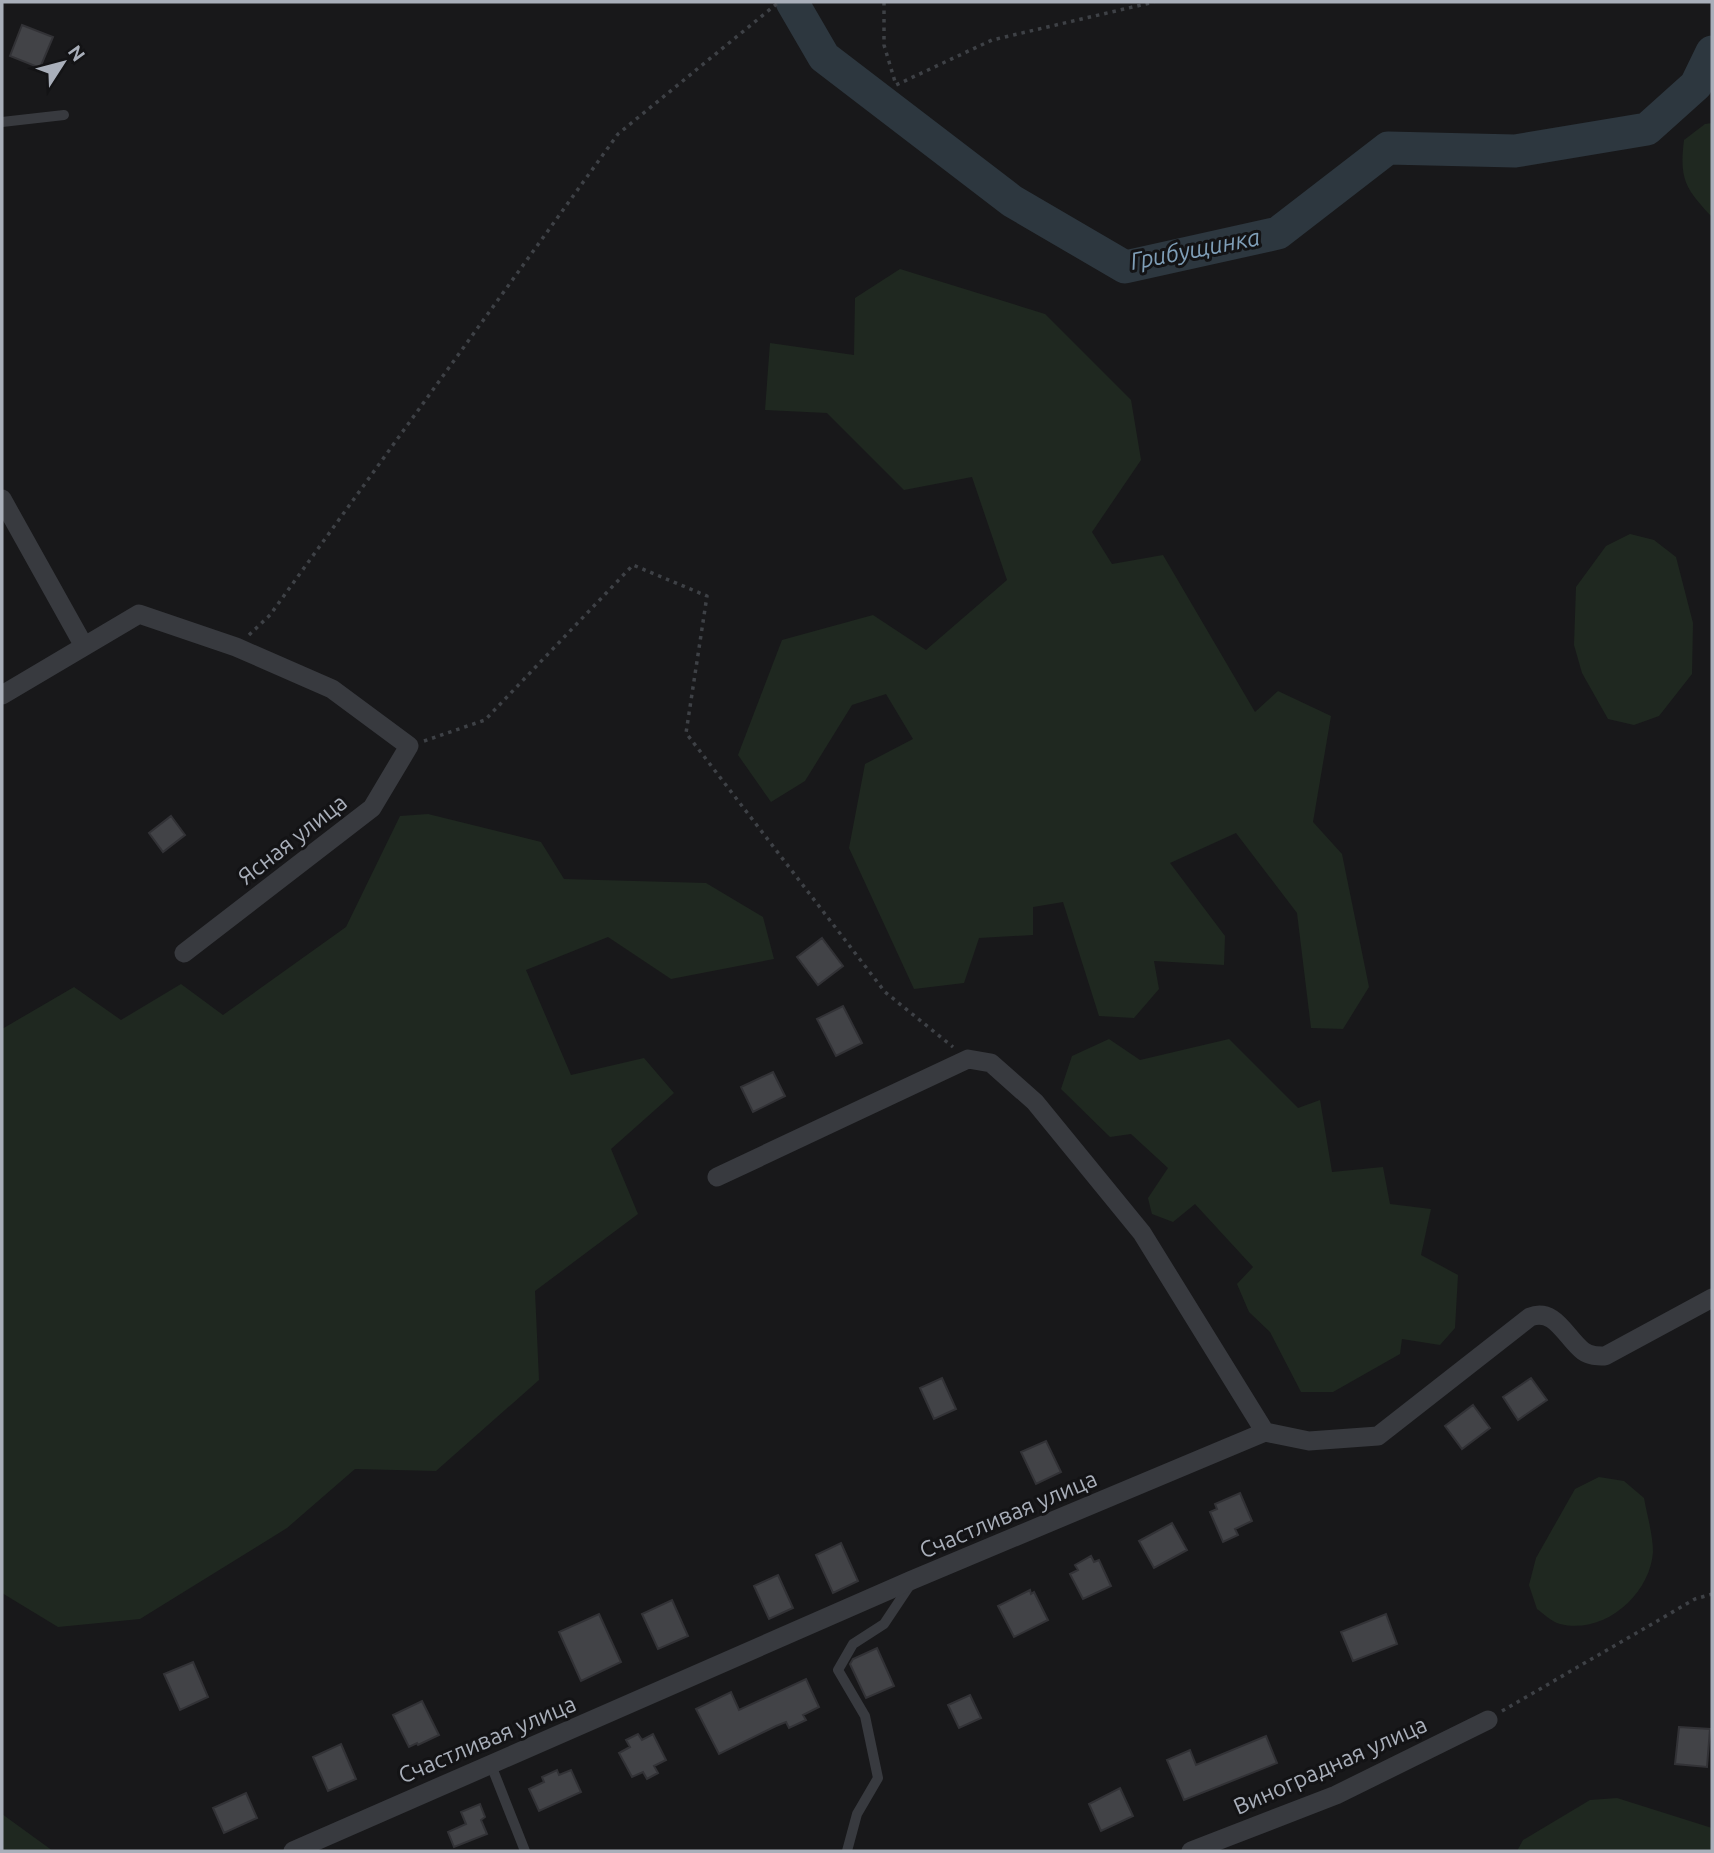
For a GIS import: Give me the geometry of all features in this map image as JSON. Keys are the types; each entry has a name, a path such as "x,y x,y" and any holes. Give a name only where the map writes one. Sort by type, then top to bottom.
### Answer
{"street":[{"path":"2,499 84,646"},
{"path":"2,695 139,614 236,647 332,689 409,746"},
{"name":"Ясная улица","path":"184,953 372,807 409,746"},
{"path":"717,1177 968,1059 991,1063 1035,1102 1143,1233 1265,1432 1309,1441 1378,1436 1530,1317 1538,1314 1547,1315 1582,1350 1591,1355 1605,1356 1712,1298"},
{"name":"Счастливая улица","path":"293,1851 912,1580 1265,1432"},
{"name":"Виноградная улица","path":"1191,1851 1336,1795 1488,1720"}],"lane":[{"path":"2,122 64,115"},
{"path":"847,1851 857,1814 878,1778 865,1716 838,1670 853,1644 884,1625 912,1580"},
{"path":"491,1765 525,1851"}],"path":[{"path":"236,647 270,615 618,134 779,2"},
{"path":"884,2 884,45 896,85 992,40 1154,2"},
{"path":"409,746 485,720 633,565 707,596 686,733 886,992 968,1059"},
{"path":"1488,1720 1695,1599 1712,1594"}],"shaded area":[{"path":"1712,123 1712,217 1686,183 1683,154 1684,140 1705,124"},
{"path":"900,269 1045,314 1131,400 1141,460 1092,532 1112,564 1163,555 1255,712 1278,691 1331,716 1313,822 1342,854 1369,987 1343,1029 1311,1028 1297,913 1236,833 1170,863 1225,936 1224,965 1154,961 1159,989 1134,1018 1099,1016 1063,902 1033,907 1033,935 979,938 964,983 914,989 849,848 865,764 913,739 886,694 852,705 805,781 771,802 738,755 782,640 873,615 926,650 1007,580 972,477 904,490 827,413 765,410 770,343 854,355 855,298"},
{"path":"1630,534 1654,540 1676,557 1693,623 1692,674 1659,716 1634,725 1608,719 1582,673 1574,645 1576,587 1606,546"},
{"path":"428,814 541,842 564,879 706,883 763,917 774,959 671,979 608,937 526,970 571,1075 644,1058 674,1093 611,1149 638,1214 535,1291 539,1380 436,1471 355,1469 287,1528 140,1619 58,1627 2,1593 2,1029 74,987 121,1020 181,984 223,1015 346,927 400,816"},
{"path":"1109,1039 1140,1060 1229,1039 1298,1108 1320,1100 1332,1172 1383,1167 1390,1204 1431,1209 1421,1255 1458,1275 1455,1328 1440,1345 1402,1339 1400,1354 1333,1392 1301,1392 1270,1332 1249,1312 1237,1284 1253,1267 1195,1204 1173,1222 1152,1214 1148,1198 1168,1168 1131,1134 1110,1137 1061,1089 1072,1056"},
{"path":"1599,1477 1624,1481 1644,1498 1653,1545 1650,1568 1634,1597 1608,1617 1577,1626 1560,1624 1537,1609 1529,1585 1536,1558 1575,1489"},
{"path":"1617,1798 1712,1828 1712,1851 1517,1851 1523,1840 1590,1800"},
{"path":"2,1814 53,1851 2,1851"}],"building":[{"path":"22,25 53,37 40,68 10,56"},
{"path":"171,816 185,835 163,852 149,833"},
{"path":"822,938 843,966 818,985 797,957"},
{"path":"843,1006 862,1043 836,1056 817,1019"},
{"path":"773,1072 785,1096 753,1112 741,1087"},
{"path":"942,1378 956,1409 934,1419 920,1388"},
{"path":"1531,1378 1547,1400 1518,1420 1503,1397"},
{"path":"1473,1405 1490,1428 1462,1449 1445,1426"},
{"path":"1046,1441 1061,1472 1036,1484 1021,1452"},
{"path":"1240,1493 1252,1521 1235,1529 1238,1535 1223,1542 1210,1512 1217,1509 1215,1504"},
{"path":"1172,1523 1187,1550 1154,1568 1139,1541"},
{"path":"841,1543 858,1581 833,1593 816,1555"},
{"path":"1091,1556 1094,1562 1099,1560 1111,1586 1083,1599 1070,1574 1078,1570 1075,1565"},
{"path":"778,1575 793,1608 769,1619 754,1586"},
{"path":"1030,1590 1031,1594 1034,1592 1048,1620 1014,1637 998,1606"},
{"path":"672,1600 688,1636 658,1649 642,1614"},
{"path":"599,1614 621,1662 581,1681 559,1632"},
{"path":"1386,1614 1397,1644 1353,1661 1341,1632"},
{"path":"877,1648 894,1686 866,1698 850,1664 853,1659"},
{"path":"193,1662 208,1697 180,1710 164,1674"},
{"path":"806,1679 819,1707 803,1715 806,1720 789,1728 786,1722 719,1754 696,1709 731,1692 739,1710"},
{"path":"970,1695 981,1718 959,1728 948,1705"},
{"path":"422,1701 439,1735 409,1747 393,1715"},
{"path":"1679,1727 1710,1729 1707,1767 1675,1764"},
{"path":"638,1734 642,1740 653,1734 666,1760 654,1766 658,1773 647,1779 643,1772 632,1777 619,1753 630,1747 626,1740"},
{"path":"1266,1736 1277,1763 1184,1800 1167,1760 1190,1750 1196,1765"},
{"path":"341,1744 356,1779 328,1791 313,1757"},
{"path":"557,1770 559,1775 571,1770 581,1792 539,1811 529,1789 544,1782 542,1777"},
{"path":"1120,1788 1133,1816 1101,1831 1089,1804"},
{"path":"246,1793 257,1818 224,1833 213,1808"},
{"path":"480,1804 485,1817 481,1820 487,1834 454,1847 448,1832 466,1824 461,1812"}],"waterway":[{"name":"Грибущинка","path":"792,2 824,57 1012,201 1125,267 1278,233 1388,148 1515,151 1647,129 1696,85 1712,52"}]}
